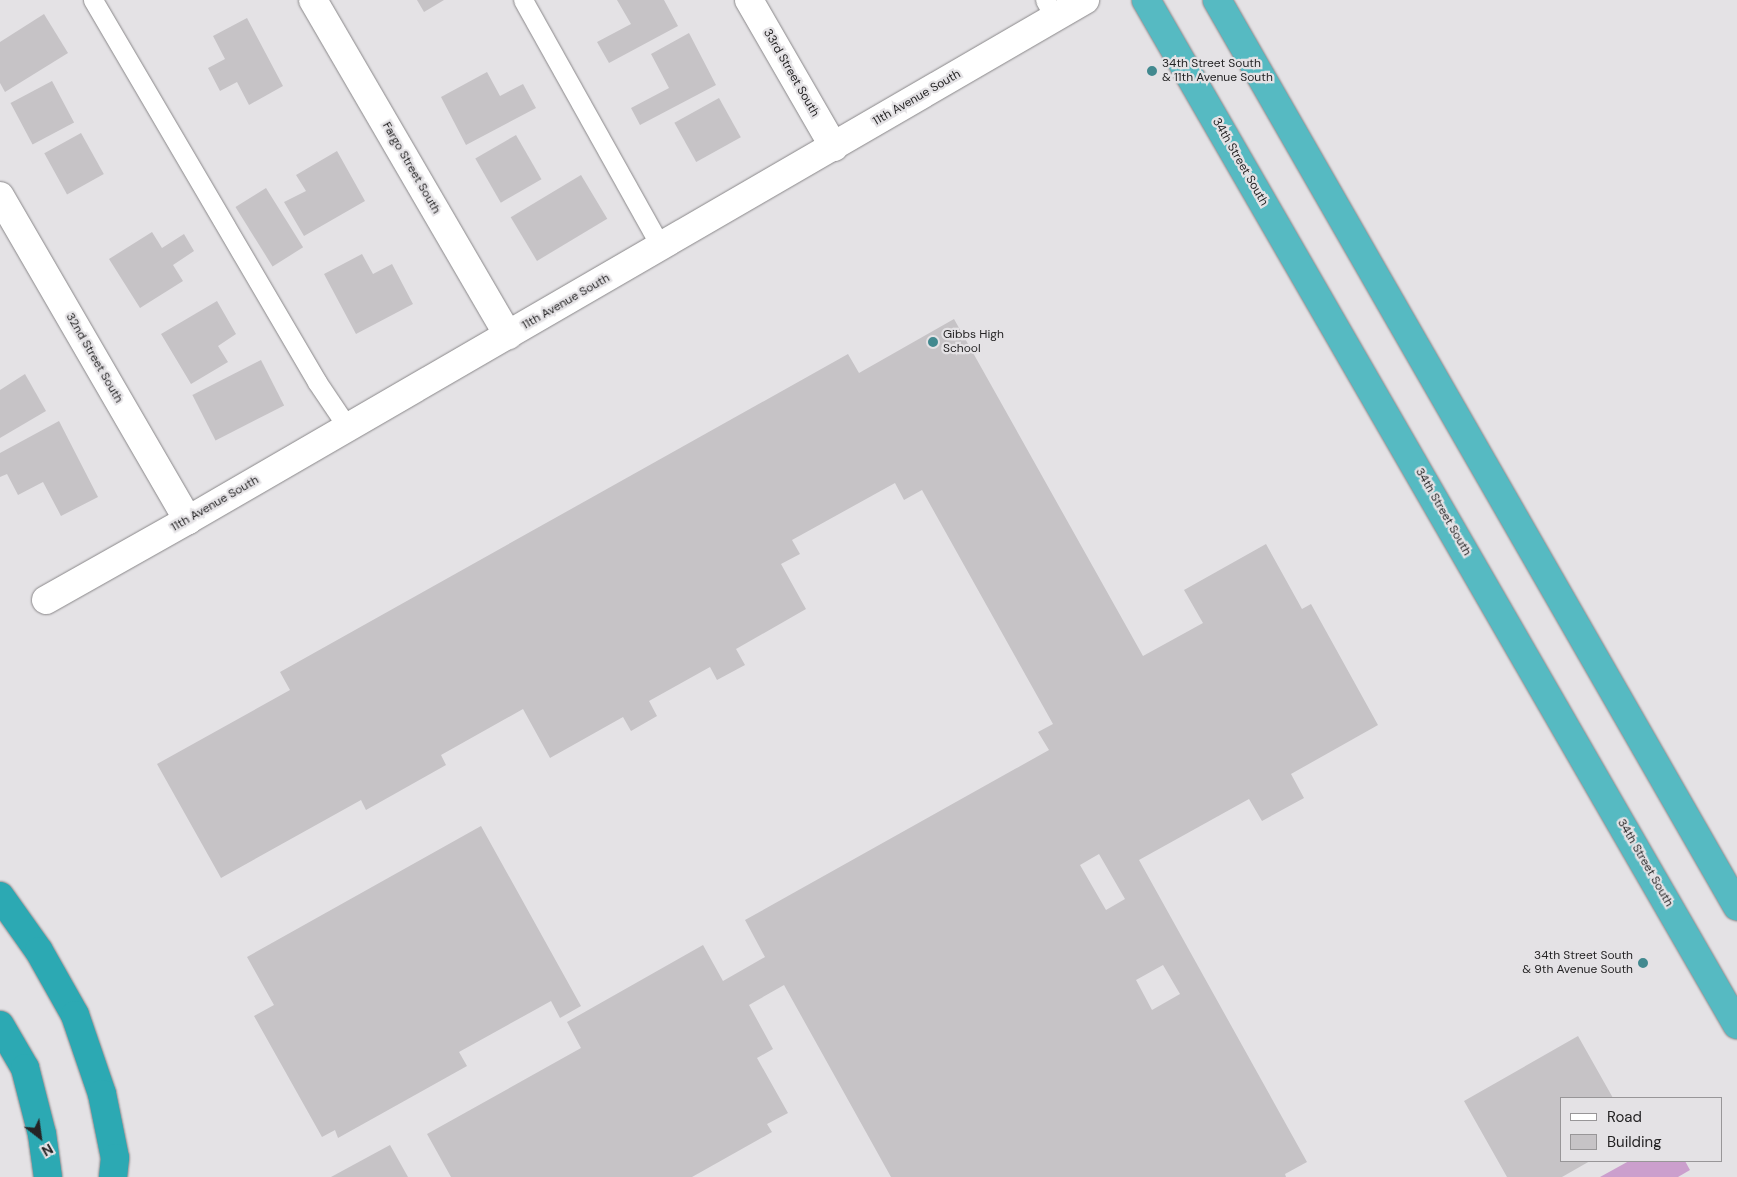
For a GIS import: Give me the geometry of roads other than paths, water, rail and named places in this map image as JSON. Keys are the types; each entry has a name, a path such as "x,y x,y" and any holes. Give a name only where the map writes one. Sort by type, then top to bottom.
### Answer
{"highway":[{"name":"34th Street South","path":"1146,0 1737,1025"},
{"path":"1217,0 1737,906"},
{"path":"0,896 39,951 75,1016 102,1094 115,1158 113,1177"},
{"path":"0,1025 25,1068 42,1134 48,1177"}],"street":[{"name":"Fargo Street South","path":"314,0 508,335"},
{"name":"33rd Street South","path":"748,0 834,147"},
{"name":"11th Avenue South","path":"46,600 834,147 1050,9 1085,0"},
{"name":"32nd Street South","path":"0,196 188,520"}],"lane":[{"path":"93,0 317,382 348,428"},
{"path":"522,0 661,247"}],"place":[{"name":"34th Street South & 11th Avenue South","path":"1152,71"},
{"name":"Gibbs High School","path":"933,342"},
{"name":"34th Street South & 9th Avenue South","path":"1643,963"}]}
